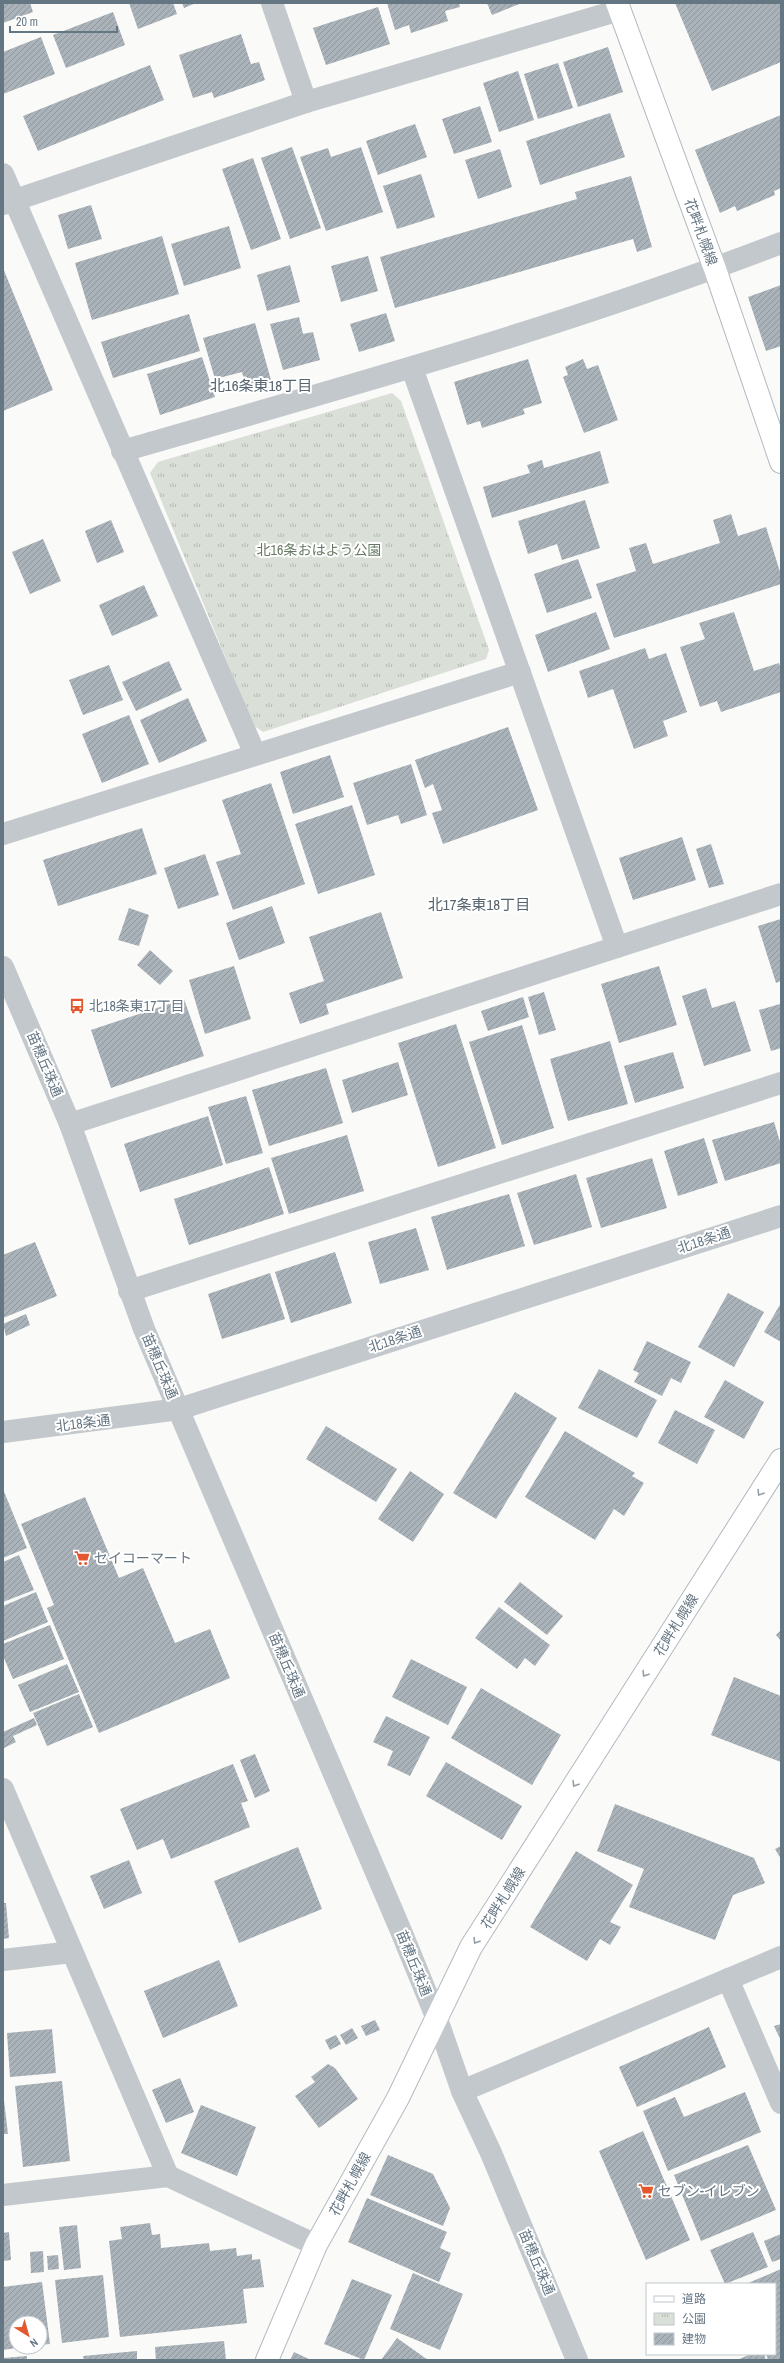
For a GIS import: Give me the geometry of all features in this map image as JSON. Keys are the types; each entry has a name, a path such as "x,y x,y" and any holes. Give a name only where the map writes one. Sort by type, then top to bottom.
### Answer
{"main road":[{"name":"花畔札幌線","path":"619,6 715,269 781,462"},
{"name":"花畔札幌線","path":"267,2360 316,2245 398,2098 472,1947 781,1460"}],"street":[{"path":"272,3 306,102"},
{"path":"8,202 306,102 619,6"},
{"path":"3,174 8,202 122,452 255,754"},
{"path":"122,452 412,368 715,269 781,243"},
{"path":"412,368 617,947"},
{"path":"3,834 520,672"},
{"path":"70,1124 781,894"},
{"name":"苗穂丘珠通","path":"3,967 70,1124 129,1291 437,2019 462,2091 491,2153 577,2360"},
{"path":"129,1291 781,1083"},
{"name":"北18条通","path":"3,1432 179,1409 781,1216"},
{"path":"3,1789 168,2176"},
{"path":"3,1960 72,1952"},
{"path":"462,2091 781,1957"},
{"path":"728,1979 781,2104"},
{"path":"3,2195 168,2176 316,2245"}],"green space":[{"name":"北16条おはよう公園","path":"392,393 401,401 489,650 486,659 263,732 253,725 150,473 158,462"}],"building":[{"path":"3,3 30,3 33,12 3,23"},
{"path":"129,3 173,3 177,14 138,29"},
{"path":"182,3 196,3 184,8"},
{"path":"387,3 459,3 460,7 445,11 448,21 411,33 409,25 395,30"},
{"path":"487,3 522,3 492,15"},
{"path":"675,3 781,3 781,62 712,91"},
{"path":"378,7 390,44 326,65 313,28"},
{"path":"113,12 125,45 66,68 53,35"},
{"path":"241,34 251,64 259,62 265,80 214,98 212,92 193,98 179,55"},
{"path":"41,37 55,74 3,94 3,52"},
{"path":"608,47 623,92 578,107 563,62"},
{"path":"558,63 573,108 538,119 524,74"},
{"path":"150,65 164,100 38,151 23,116"},
{"path":"518,71 534,120 499,132 483,83"},
{"path":"480,106 492,142 454,154 442,119"},
{"path":"610,113 625,157 540,185 526,141"},
{"path":"781,115 781,188 774,191 775,195 737,211 735,206 720,213 695,150"},
{"path":"415,124 427,157 378,175 366,141"},
{"path":"292,147 321,228 290,239 261,158"},
{"path":"361,147 383,212 326,231 300,157 328,148 331,157"},
{"path":"500,149 512,187 478,199 465,160"},
{"path":"253,158 281,239 251,250 222,169"},
{"path":"421,174 435,217 397,229 383,186"},
{"path":"631,176 652,247 637,252 633,239 395,308 380,257 577,199 575,192"},
{"path":"91,205 102,239 68,249 58,215"},
{"path":"229,226 241,268 184,286 171,244"},
{"path":"162,236 179,294 92,320 75,263"},
{"path":"368,256 378,291 341,302 331,266"},
{"path":"290,265 300,302 267,311 257,275"},
{"path":"3,268 53,390 3,411"},
{"path":"781,285 781,346 766,351 748,297"},
{"path":"386,313 395,341 359,352 350,324"},
{"path":"189,314 200,351 113,378 101,342"},
{"path":"299,317 303,334 313,332 320,360 283,370 270,324"},
{"path":"255,323 271,380 246,387 242,372 215,379 203,338"},
{"path":"202,357 215,397 160,415 147,374"},
{"path":"528,359 542,403 523,409 525,414 482,428 480,421 467,425 454,382"},
{"path":"583,359 587,369 598,365 618,420 584,433 563,377 568,375 565,367"},
{"path":"600,451 609,483 492,518 483,487 530,473 527,465 542,460 544,468"},
{"path":"585,500 600,548 562,560 557,544 528,554 518,521"},
{"path":"731,514 738,536 766,527 781,575 781,584 614,638 596,584 636,571 629,548 646,543 653,564 720,543 713,520"},
{"path":"111,520 124,552 97,563 85,531"},
{"path":"43,539 61,581 30,594 12,552"},
{"path":"578,559 592,598 547,613 534,574"},
{"path":"144,585 158,616 112,636 99,605"},
{"path":"596,612 610,649 548,672 535,635"},
{"path":"734,612 754,671 779,663 781,670 781,692 721,712 717,701 700,707 680,647 705,639 699,623"},
{"path":"645,648 649,659 666,653 687,712 663,721 668,736 634,749 613,689 588,698 579,671"},
{"path":"169,661 182,690 136,711 122,682"},
{"path":"109,665 123,700 83,715 69,680"},
{"path":"188,698 207,741 159,763 140,720"},
{"path":"129,715 149,764 102,783 82,734"},
{"path":"508,727 538,810 443,844 432,813 442,810 433,784 425,788 415,760"},
{"path":"330,755 344,797 293,814 280,772"},
{"path":"411,764 427,815 401,824 398,815 367,825 353,783"},
{"path":"271,783 305,884 233,910 216,862 241,854 222,800"},
{"path":"352,805 375,875 318,894 295,824"},
{"path":"142,828 157,874 58,906 43,860"},
{"path":"682,837 696,880 633,900 619,858"},
{"path":"711,844 724,884 709,888 696,849"},
{"path":"205,854 219,895 178,909 164,868"},
{"path":"272,906 285,943 239,960 226,923"},
{"path":"129,908 149,915 139,946 118,940"},
{"path":"381,912 403,978 326,1004 329,1014 300,1024 289,993 324,981 309,937"},
{"path":"781,919 781,981 776,983 758,926"},
{"path":"150,950 173,971 160,985 137,965"},
{"path":"234,966 251,1019 205,1034 189,980"},
{"path":"659,966 677,1025 619,1043 601,984"},
{"path":"706,988 712,1008 735,1001 751,1051 704,1066 682,996"},
{"path":"544,992 556,1030 539,1035 528,997"},
{"path":"523,997 529,1017 488,1031 481,1011"},
{"path":"184,999 204,1056 111,1088 91,1030"},
{"path":"780,1004 781,1048 771,1051 759,1010"},
{"path":"456,1024 496,1148 438,1167 398,1043"},
{"path":"522,1025 554,1128 502,1145 469,1042"},
{"path":"610,1041 628,1104 568,1121 550,1059"},
{"path":"673,1052 684,1088 635,1103 624,1066"},
{"path":"398,1062 408,1095 352,1113 342,1080"},
{"path":"326,1068 343,1123 269,1146 252,1090"},
{"path":"246,1096 263,1153 226,1164 208,1107"},
{"path":"208,1116 223,1165 140,1192 124,1144"},
{"path":"774,1122 781,1145 781,1163 725,1181 712,1140"},
{"path":"347,1135 364,1191 289,1214 271,1158"},
{"path":"704,1138 718,1183 678,1196 664,1151"},
{"path":"652,1158 667,1208 601,1228 586,1178"},
{"path":"269,1167 284,1214 189,1245 174,1199"},
{"path":"576,1174 592,1227 534,1245 517,1193"},
{"path":"509,1194 525,1246 447,1270 431,1217"},
{"path":"416,1228 429,1270 380,1284 368,1242"},
{"path":"35,1242 57,1296 3,1318 3,1255"},
{"path":"335,1252 352,1303 291,1323 275,1272"},
{"path":"270,1273 285,1319 222,1339 208,1294"},
{"path":"728,1293 764,1312 734,1367 698,1347"},
{"path":"781,1303 781,1342 764,1332"},
{"path":"26,1314 30,1325 6,1336 3,1324"},
{"path":"647,1341 691,1362 681,1383 671,1378 662,1396 634,1382 639,1373 633,1370"},
{"path":"599,1369 657,1400 637,1438 578,1408"},
{"path":"725,1380 764,1402 744,1439 704,1417"},
{"path":"515,1392 557,1418 496,1519 453,1493"},
{"path":"675,1410 715,1430 697,1464 658,1443"},
{"path":"326,1426 397,1469 376,1502 306,1459"},
{"path":"565,1431 635,1473 632,1476 644,1483 624,1516 614,1509 595,1540 525,1497"},
{"path":"410,1471 444,1494 413,1542 378,1519"},
{"path":"3,1489 27,1548 3,1558"},
{"path":"85,1497 119,1578 143,1568 175,1643 210,1629 230,1678 99,1733 47,1608 54,1605 21,1524"},
{"path":"19,1555 34,1590 3,1602 3,1562"},
{"path":"520,1582 563,1616 547,1635 504,1602"},
{"path":"36,1592 48,1622 3,1641 3,1606"},
{"path":"499,1607 550,1645 535,1666 525,1658 517,1669 475,1638"},
{"path":"50,1625 64,1659 13,1679 3,1656 3,1644"},
{"path":"781,1630 781,1641 776,1635"},
{"path":"411,1659 467,1687 448,1725 392,1697"},
{"path":"67,1664 79,1692 30,1712 18,1685"},
{"path":"734,1677 781,1696 781,1762 711,1735"},
{"path":"481,1688 561,1735 532,1785 451,1738"},
{"path":"79,1694 93,1727 47,1746 33,1713"},
{"path":"386,1716 430,1737 410,1776 387,1765 393,1751 373,1742"},
{"path":"34,1718 37,1725 13,1736 16,1742 4,1748 3,1732"},
{"path":"255,1754 270,1791 255,1798 240,1760"},
{"path":"446,1762 522,1806 502,1840 426,1796"},
{"path":"233,1764 248,1801 241,1803 250,1827 171,1859 163,1839 137,1850 120,1809"},
{"path":"615,1804 754,1858 765,1883 733,1895 715,1940 629,1907 644,1869 597,1851"},
{"path":"781,1846 781,1859 775,1849"},
{"path":"298,1847 322,1909 239,1943 214,1881"},
{"path":"576,1851 633,1885 610,1922 621,1927 610,1945 600,1939 587,1961 530,1927"},
{"path":"129,1860 142,1893 104,1909 90,1876"},
{"path":"3,1903 6,1903 9,1938 3,1939"},
{"path":"219,1960 238,2006 163,2038 144,1991"},
{"path":"375,2020 380,2030 366,2036 361,2026"},
{"path":"781,2024 781,2041 774,2026"},
{"path":"709,2027 726,2067 637,2107 619,2067"},
{"path":"352,2028 358,2038 346,2045 340,2035"},
{"path":"52,2029 56,2073 10,2077 7,2033"},
{"path":"336,2035 341,2044 330,2050 325,2040"},
{"path":"328,2064 335,2068 358,2099 319,2128 295,2096 315,2082 311,2077"},
{"path":"180,2078 194,2112 166,2123 152,2090"},
{"path":"62,2081 70,2161 23,2167 15,2086"},
{"path":"3,2092 8,2134 3,2134"},
{"path":"745,2092 761,2132 668,2171 643,2111 675,2097 684,2117"},
{"path":"201,2105 256,2127 237,2176 181,2153"},
{"path":"643,2131 690,2240 646,2260 599,2151"},
{"path":"748,2145 776,2210 701,2241 674,2175"},
{"path":"388,2155 433,2174 450,2208 443,2226 370,2195"},
{"path":"367,2198 447,2232 440,2248 451,2253 439,2282 348,2242"},
{"path":"150,2223 152,2235 160,2234 161,2248 209,2243 210,2251 236,2248 237,2256 252,2254 252,2260 260,2259 264,2287 243,2289 247,2323 120,2337 109,2241 122,2239 120,2227"},
{"path":"77,2225 81,2268 64,2270 59,2227"},
{"path":"9,2232 11,2260 3,2261 3,2233"},
{"path":"753,2232 768,2267 725,2283 710,2250"},
{"path":"781,2234 781,2259 772,2262 764,2241"},
{"path":"43,2251 44,2272 31,2273 30,2252"},
{"path":"58,2255 59,2269 48,2270 47,2256"},
{"path":"781,2269 781,2360 768,2360 766,2355 776,2355 776,2283 748,2283"},
{"path":"413,2273 463,2294 440,2350 390,2329"},
{"path":"103,2275 109,2337 62,2343 55,2280"},
{"path":"352,2279 392,2295 364,2360 324,2344"},
{"path":"42,2282 46,2315 8,2315 8,2349 3,2350 3,2287"},
{"path":"48,2328 50,2344 48,2344"},
{"path":"397,2338 428,2360 381,2360"},
{"path":"224,2341 226,2360 156,2360 155,2347"},
{"path":"137,2351 137,2360 84,2360 83,2356"},
{"path":"294,2352 311,2360 290,2360"},
{"path":"749,2355 764,2355 766,2360 737,2360"},
{"path":"27,2356 27,2360 3,2360 3,2358"}],"place":[{"name":"北18条東17丁目","path":"77,1006"},
{"name":"セイコーマート","path":"82,1558"},
{"name":"セブン-イレブン","path":"646,2191"}],"district":[{"name":"北16条東18丁目","path":"261,386"},
{"name":"北17条東18丁目","path":"479,905"}]}
